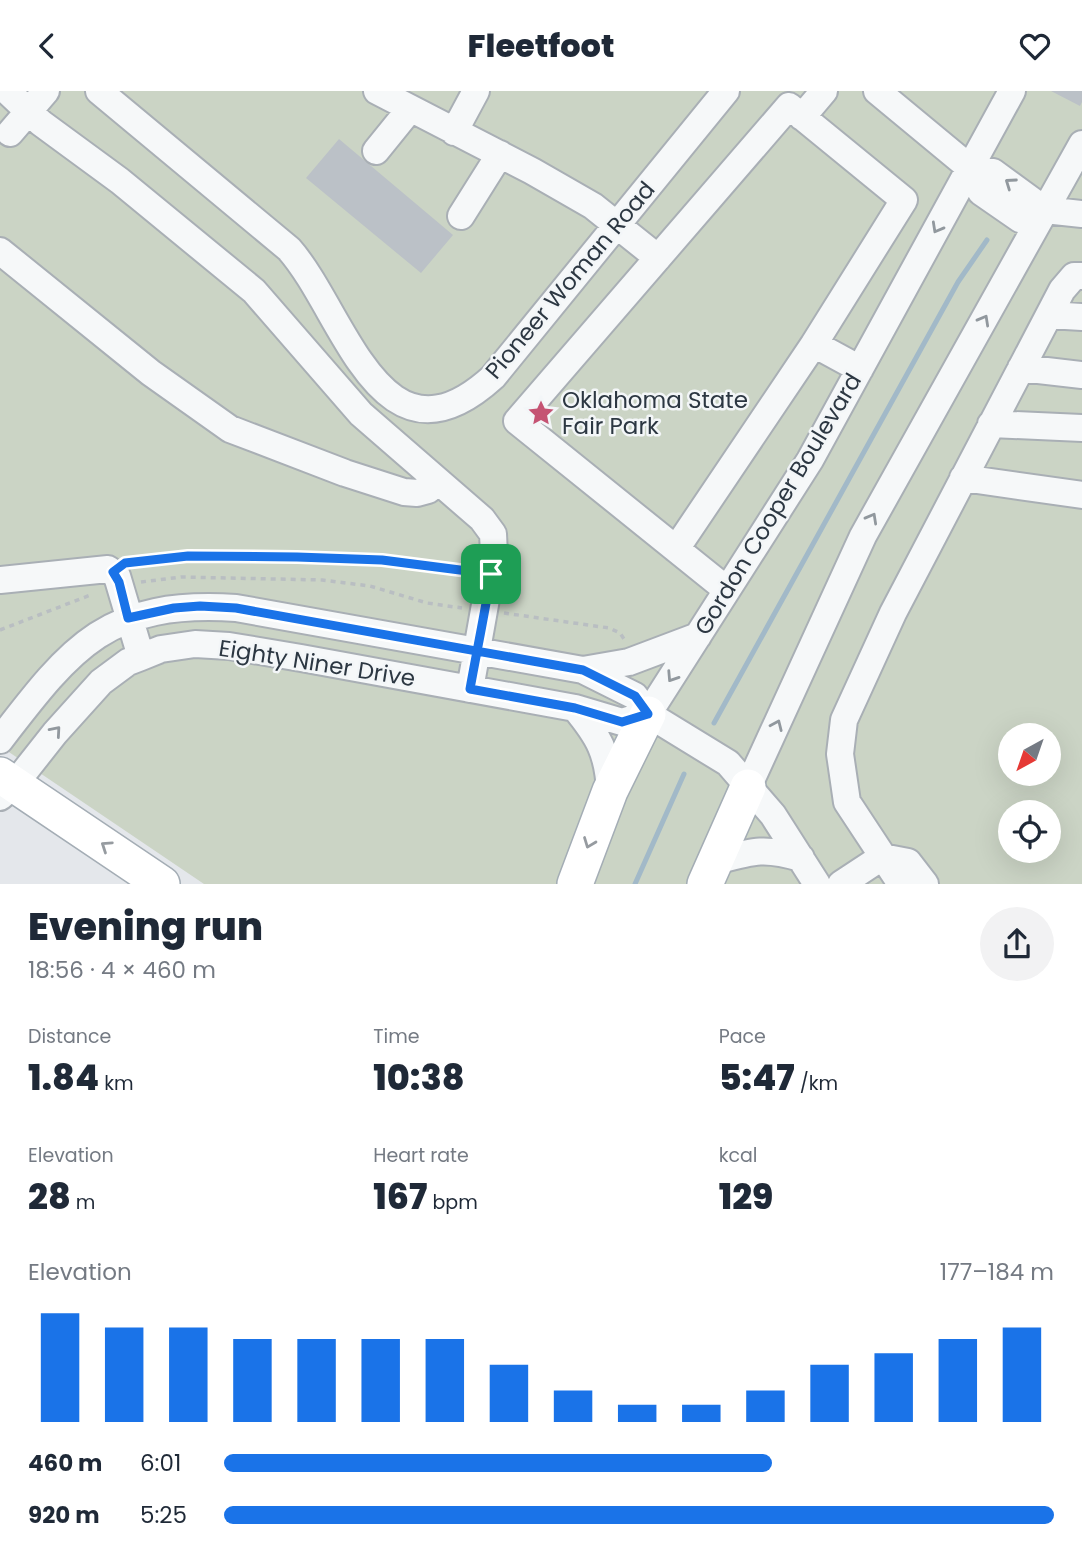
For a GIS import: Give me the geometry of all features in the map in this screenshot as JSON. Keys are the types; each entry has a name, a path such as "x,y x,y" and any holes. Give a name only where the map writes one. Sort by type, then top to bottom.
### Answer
{"main road":[{"name":"Gordon Cooper Boulevard","path":"575,884 610,791 648,714"},
{"path":"5,786 163,884"},
{"path":"710,872 748,787"}],"street":[{"path":"7,91 28,112 120,181 254,291 287,326 344,397 482,519 493,534 491,574 470,689"},
{"path":"10,133 46,91"},
{"name":"Pioneer Woman Road","path":"99,91 289,249 312,279 339,332 370,377 393,397 415,407 443,408 467,398 511,356 726,91"},
{"path":"377,91 584,201 658,258"},
{"path":"454,132 476,91"},
{"path":"802,117 824,91"},
{"path":"877,91 970,168 993,172 1045,210 1082,214"},
{"name":"Gordon Cooper Boulevard","path":"648,714 810,460 1012,91"},
{"path":"676,548 814,344 904,200 789,106 517,421 727,590"},
{"path":"376,151 410,109"},
{"path":"748,787 863,535 1082,143"},
{"path":"461,216 500,154"},
{"path":"0,251 151,373 230,429 322,465 404,492 428,490 438,481"},
{"path":"901,884 847,802 840,754 844,720 893,613 1049,315 1068,283 1074,276 1082,276"},
{"path":"1049,315 1082,317"},
{"path":"814,344 860,369"},
{"path":"1021,368 1082,375"},
{"path":"991,424 1082,428"},
{"path":"963,478 1082,495"},
{"path":"0,580 102,568 105,582 119,582 141,657"},
{"name":"Eighty Niner Drive","path":"0,740 29,702 81,646 128,618 174,608 236,608 583,670 635,696 648,714 727,763 773,815 817,884"},
{"path":"583,670 629,662 698,636"},
{"name":"Eighty Niner Drive","path":"5,786 101,682 128,662 161,649 195,644 229,646 575,708 622,722 648,714"},
{"path":"575,708 603,747 607,758 610,791"},
{"path":"710,872 746,853 773,850 801,858"},
{"path":"841,884 881,857 908,862 925,884"}],"path":[{"path":"0,630 105,582 125,563 188,556 297,557 382,560 491,574"},
{"path":"147,580 181,576 322,580 370,586 427,603 609,628 621,633 628,645"}],"green space":[{"name":"Oklahoma State Fair Park","path":"0,91 1082,91 1082,884 204,884 0,746"}],"building":[{"path":"1051,91 1082,91 1082,102 1080,106"},
{"path":"339,139 453,235 421,273 306,178"}],"waterway":[{"path":"714,723 958,282 987,240"},
{"path":"635,884 684,774"}],"place":[{"name":"Oklahoma State Fair Park","path":"541,413"}],"route":[{"path":"491,574 382,560 188,556 125,563 113,572 119,582 128,618 174,608 236,608 477,652 583,670 635,696 648,714 622,722 575,708 470,689 477,652 485,611 491,574"}]}
